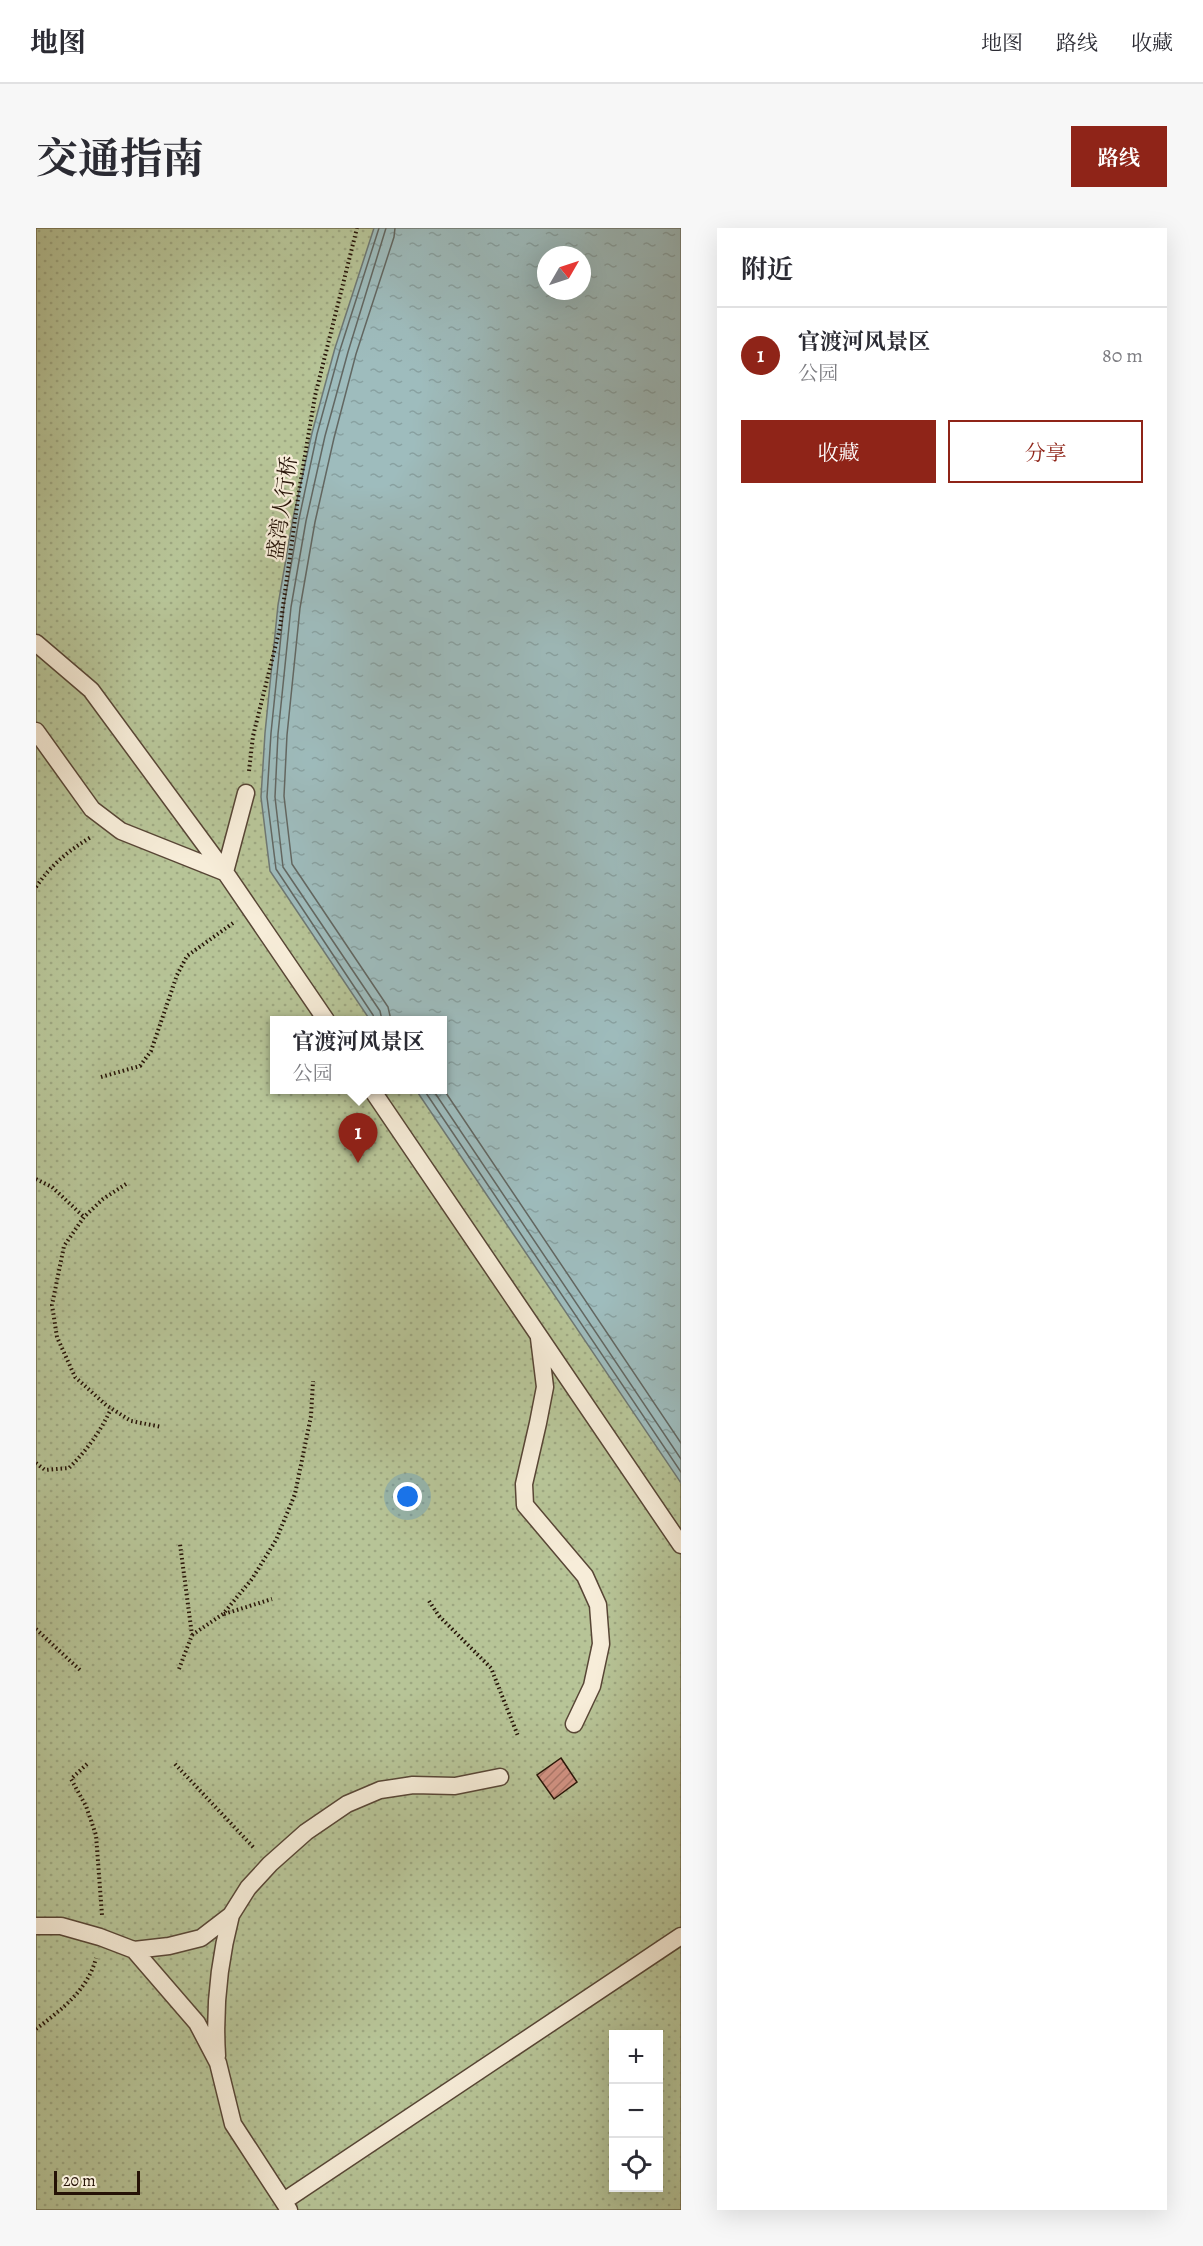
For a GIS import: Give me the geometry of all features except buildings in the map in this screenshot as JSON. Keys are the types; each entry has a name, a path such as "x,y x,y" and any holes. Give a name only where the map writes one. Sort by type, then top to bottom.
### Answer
{"lane":[{"path":"36,643 91,690 225,872 323,1016"},
{"path":"36,730 92,809 121,831 225,872"},
{"path":"225,872 246,793"},
{"path":"375,1094 681,1545"},
{"path":"538,1334 545,1387 524,1484 525,1505 585,1576 598,1605 601,1644 592,1686 574,1724"},
{"path":"500,1777 455,1786 413,1785 380,1790 347,1804 306,1832 270,1864 248,1888 231,1915 223,1947 218,1989 216,2028 218,2062 232,2124 286,2206 681,1936"},
{"path":"134,1950 169,1946 201,1938 231,1915"},
{"path":"36,1926 61,1926 100,1936 134,1950 197,2023 218,2062"}],"path":[{"name":"盛湾人行桥","path":"246,793 253,736 280,628 315,396 357,228"},
{"path":"36,887 48,869 67,852 112,824"},
{"path":"101,1077 140,1066 151,1051 177,975 187,956 251,911"},
{"path":"36,1179 52,1187 84,1217"},
{"path":"126,1184 103,1199 84,1217 64,1246 52,1305 57,1337 75,1377 111,1409 130,1421 162,1427"},
{"path":"224,1614 252,1579 276,1540 295,1494 311,1416 313,1381"},
{"path":"36,1463 45,1470 69,1468 86,1451 102,1429 111,1409"},
{"path":"179,1669 192,1635 180,1544"},
{"path":"192,1635 224,1614 272,1599"},
{"path":"429,1601 439,1616 490,1668 518,1737"},
{"path":"36,1629 80,1670"},
{"path":"36,2029 73,2000 93,1968 100,1936 102,1907 96,1835 86,1806 71,1779 87,1764"},
{"path":"175,1764 270,1864"}],"green space":[{"path":"36,228 681,228 681,2210 36,2210"}],"water":[{"path":"374,228 681,228 681,1483 419,1094 447,1094 447,1016 367,1016 270,871 261,797 265,733 278,605 293,518 312,433 335,348"}],"place":[{"name":"官渡河风景区","path":"358,1163"}]}
